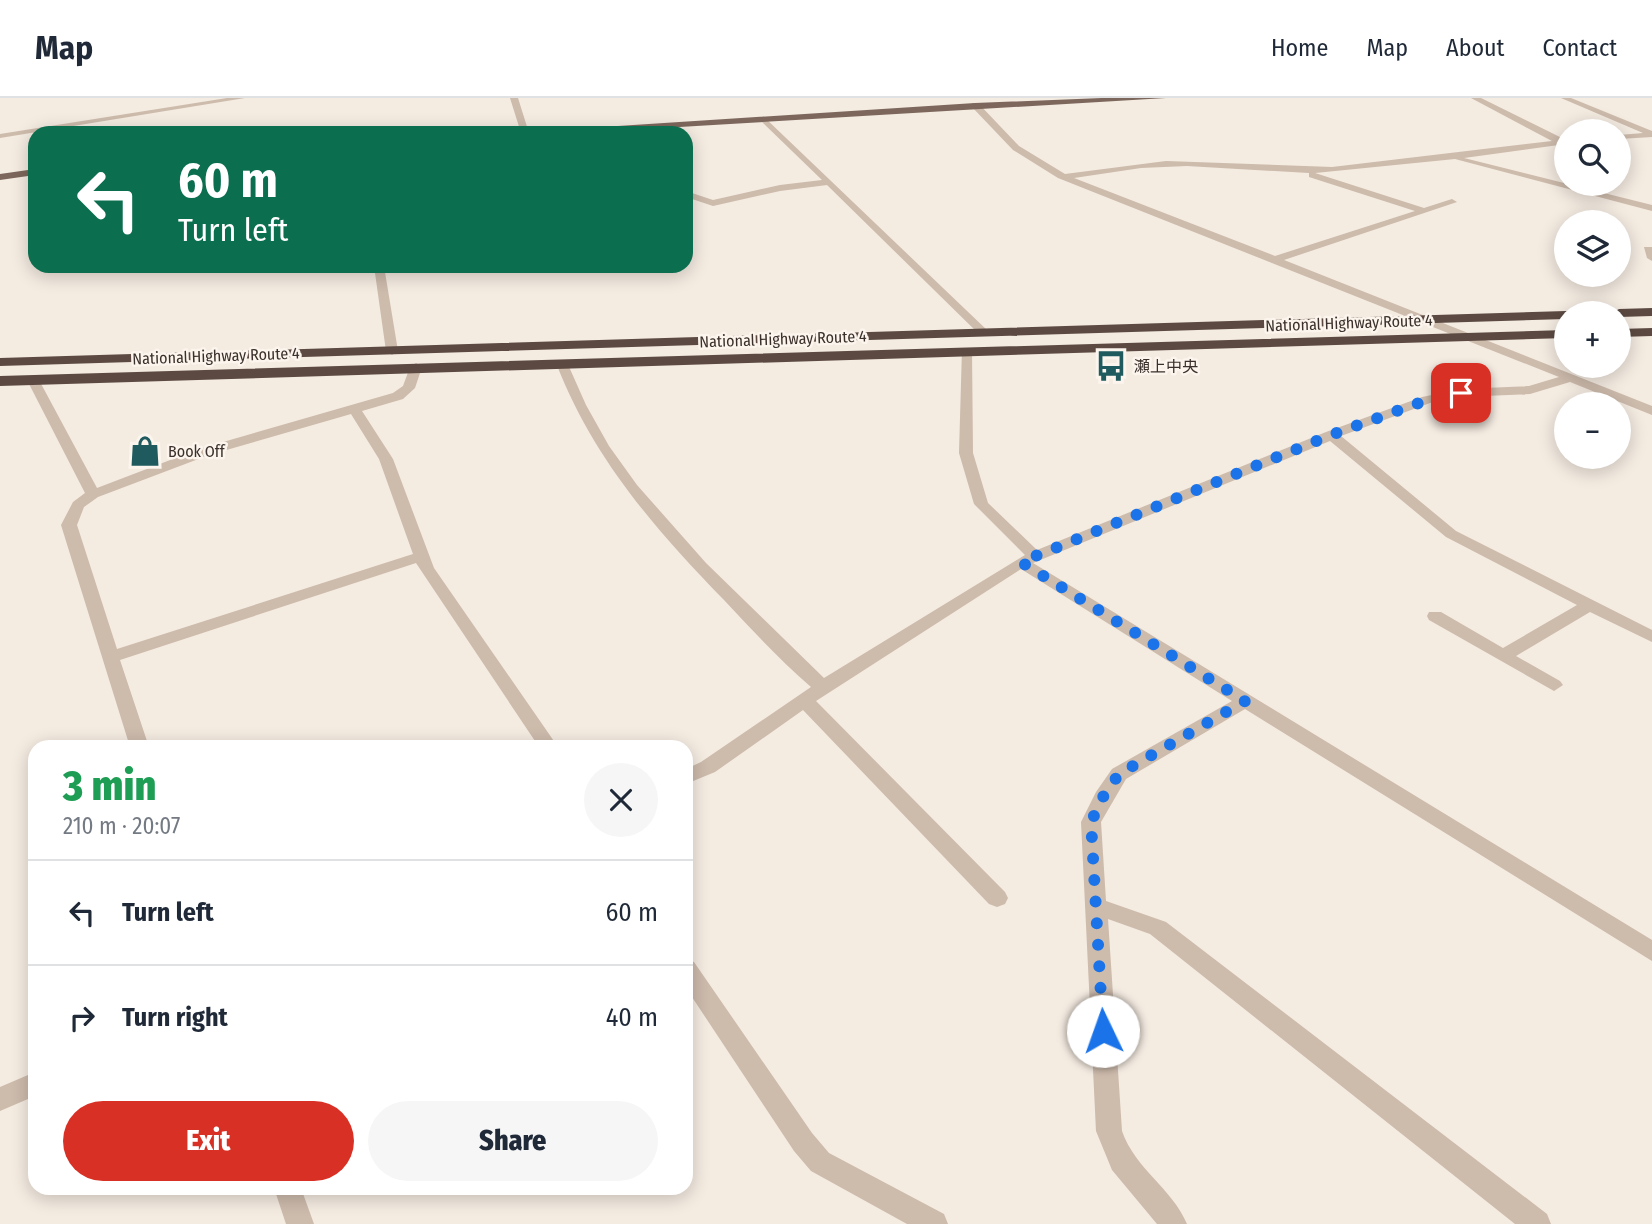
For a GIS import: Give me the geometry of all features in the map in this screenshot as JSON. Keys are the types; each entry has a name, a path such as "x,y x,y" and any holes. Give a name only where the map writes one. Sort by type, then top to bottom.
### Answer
{"highway":[{"path":"1631,313 1652,312"},
{"name":"National Highway Route 4","path":"0,362 1554,315"},
{"path":"1631,333 1652,332"},
{"name":"National Highway Route 4","path":"0,381 1554,334"}],"main road":[{"path":"645,126 972,101 1163,98"},
{"path":"0,177 28,174"}],"street":[{"path":"63,126 241,98"},
{"path":"514,98 523,126"},
{"path":"1475,98 1554,138"},
{"path":"1565,98 1652,134"},
{"path":"972,101 1016,148 1065,177 1652,411"},
{"path":"763,118 984,333"},
{"path":"0,136 28,132"},
{"path":"1631,136 1652,134"},
{"path":"1065,177 1165,164 1331,170 1454,158 1500,149 1554,144"},
{"path":"1454,158 1652,208"},
{"path":"1299,170 1424,211"},
{"path":"693,196 713,203 780,188 828,182"},
{"path":"1274,260 1452,202"},
{"path":"380,273 392,351"},
{"path":"966,352 965,453 981,504 1028,559 1245,701 1652,952"},
{"path":"562,363 571,394 614,462 670,534 803,670 823,687"},
{"path":"137,740 69,525 78,505 93,494 204,452 398,396 409,388 416,367"},
{"path":"693,774 708,767 823,687 1028,559 1331,435 1427,400 1461,393 1530,390 1570,379"},
{"path":"33,380 93,494"},
{"path":"354,409 386,459 426,568 545,740"},
{"path":"1331,435 1451,534 1652,637"},
{"path":"110,657 422,556"},
{"path":"1503,656 1590,605"},
{"path":"1435,616 1555,685"},
{"path":"804,700 996,898"},
{"path":"1173,1224 1152,1198 1128,1176 1113,1150 1109,1131 1091,822 1103,797 1119,774 1245,701"},
{"path":"1096,906 1158,928 1536,1224"},
{"path":"693,979 803,1142 820,1162 934,1224"},
{"path":"0,1099 28,1087"},
{"path":"290,1195 300,1224"}],"place":[{"name":"瀬上中央","path":"1111,366"},
{"name":"Book Off","path":"145,451"}],"route":[{"path":"1103,1031 1091,822 1103,797 1119,774 1245,701 1021,562 1331,435 1427,400 1461,393"}]}
